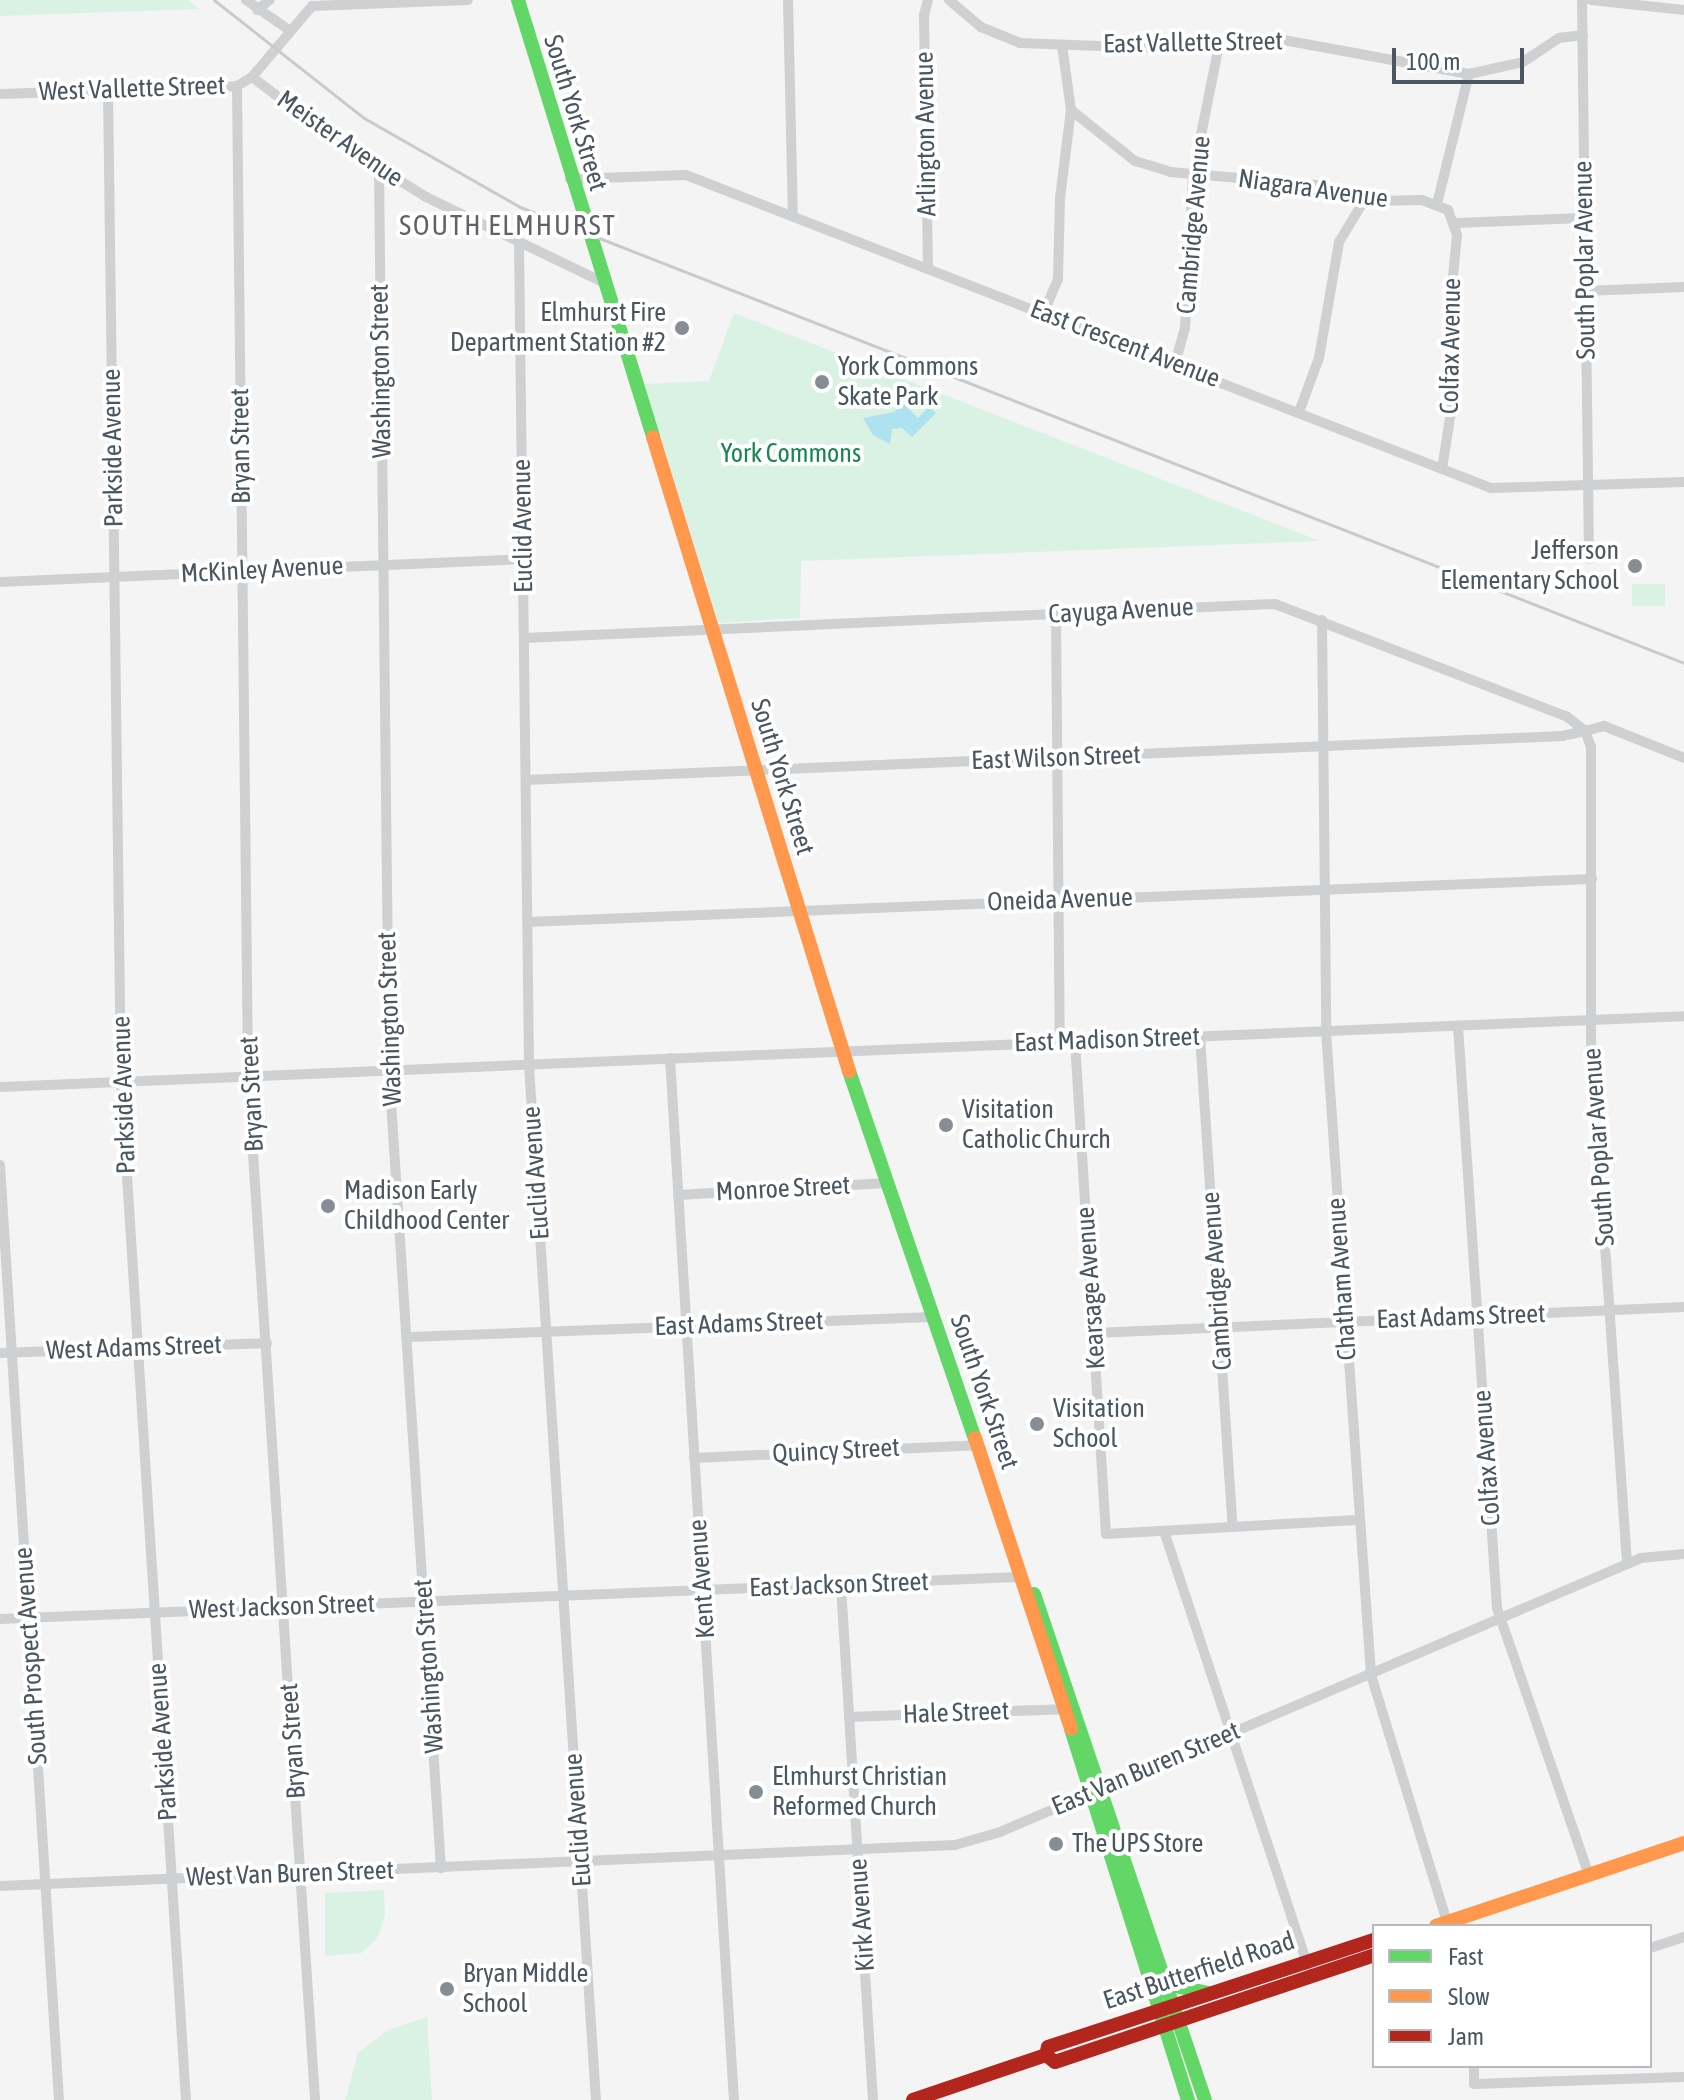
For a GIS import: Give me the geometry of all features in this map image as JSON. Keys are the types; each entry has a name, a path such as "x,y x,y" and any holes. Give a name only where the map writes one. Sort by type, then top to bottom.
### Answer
{"main road":[{"name":"South York Street","path":"518,0 570,179 843,1051 1063,1709 1164,1975 1167,2007 1164,2026 1188,2100"},
{"name":"South York Street","path":"1018,1570 1027,1574 1094,1791 1167,2007"},
{"path":"1447,1924 1684,1843"},
{"name":"East Butterfield Road","path":"1046,2055 1048,2047 1372,1941"},
{"name":"East Butterfield Road","path":"1046,2055 1055,2062 1372,1956"},
{"path":"1164,1975 1180,1987 1208,1993"},
{"path":"1167,2007 1180,2021 1205,2100"},
{"path":"1130,2037 1171,2050"},
{"name":"East Butterfield Road","path":"913,2100 1046,2055"}],"street":[{"path":"246,0 289,30"},
{"path":"257,5 270,0"},
{"name":"West Vallette Street","path":"0,94 237,86 252,77 312,6 468,0"},
{"path":"788,0 793,217"},
{"name":"Arlington Avenue","path":"928,0 924,15 928,269"},
{"name":"East Vallette Street","path":"949,0 1001,38 1062,45 1152,48 1220,40 1301,41 1395,64 1469,74 1523,62 1559,38 1583,35"},
{"name":"South Poplar Avenue","path":"1582,0 1589,559"},
{"path":"1591,0 1684,10"},
{"name":"Cambridge Avenue","path":"1175,363 1185,328 1193,175 1220,40"},
{"path":"1044,312 1058,279 1060,198 1071,110 1062,45"},
{"path":"1469,74 1437,204 1456,223 1583,218"},
{"name":"Meister Avenue","path":"252,77 379,169 519,245 603,282"},
{"name":"Bryan Street","path":"237,86 248,1077 315,2100"},
{"name":"Parkside Avenue","path":"108,89 121,1082 186,2100"},
{"name":"Niagara Avenue","path":"1071,110 1135,161 1193,175 1295,182 1365,199 1437,204"},
{"name":"Washington Street","path":"379,169 389,1071 409,1337 441,1868"},
{"name":"East Crescent Avenue","path":"570,179 681,174 1496,489 1684,482"},
{"path":"1299,412 1319,358 1339,242 1365,199"},
{"name":"Colfax Avenue","path":"1442,469 1455,386 1449,316 1456,223"},
{"name":"Euclid Avenue","path":"519,245 529,1065 596,2100"},
{"path":"1585,291 1684,287"},
{"name":"McKinley Avenue","path":"0,582 524,559"},
{"name":"Cayuga Avenue","path":"525,638 1275,604 1566,716 1585,731 1604,726 1684,758"},
{"path":"1056,614 1060,1042"},
{"name":"Chatham Avenue","path":"1322,620 1326,1031 1357,1520 1371,1675 1444,1924"},
{"name":"South Poplar Avenue","path":"1585,731 1591,747 1592,1020 1627,1564"},
{"name":"East Wilson Street","path":"526,780 1322,746 1585,731"},
{"name":"Oneida Avenue","path":"528,922 1592,879"},
{"name":"East Madison Street","path":"0,1087 1684,1016"},
{"name":"Colfax Avenue","path":"1458,1026 1501,1619 1589,1875"},
{"name":"Cambridge Avenue","path":"1200,1036 1233,1527"},
{"name":"Kearsage Avenue","path":"1075,1042 1106,1534 1164,1531"},
{"name":"Kent Avenue","path":"670,1058 734,2100"},
{"name":"South Prospect Avenue","path":"0,1165 6,1353 29,1618 59,2100"},
{"name":"Monroe Street","path":"678,1195 887,1183"},
{"name":"East Adams Street","path":"1095,1333 1684,1307"},
{"name":"East Adams Street","path":"546,1331 932,1317"},
{"path":"409,1337 546,1331"},
{"name":"West Adams Street","path":"6,1353 267,1343"},
{"name":"Quincy Street","path":"694,1458 977,1445"},
{"path":"1311,1977 1164,1531 1357,1520"},
{"name":"East Van Buren Street","path":"580,1861 858,1850 977,1840 1627,1564 1647,1556 1684,1554"},
{"name":"East Jackson Street","path":"563,1596 841,1586 1018,1570"},
{"name":"Kirk Avenue","path":"841,1586 873,2100"},
{"name":"West Jackson Street","path":"0,1619 563,1596"},
{"name":"Hale Street","path":"849,1717 1063,1709"},
{"name":"West Van Buren Street","path":"0,1886 580,1861"},
{"path":"1652,1947 1684,1937"},
{"path":"1474,2068 1474,2084 1684,2077"}],"green space":[{"path":"0,0 188,0 199,9 0,16"},
{"name":"York Commons","path":"734,313 1320,541 801,561 800,618 719,623 644,384 709,381"},
{"path":"1632,584 1665,584 1665,606 1632,606"},
{"path":"384,1890 385,1915 377,1939 361,1953 325,1956 325,1893"},
{"path":"427,2017 432,2100 345,2100 358,2053 388,2030"}],"water":[{"path":"903,403 918,418 929,407 936,413 912,437 902,428 892,429 890,444 873,435 863,418 894,412"}],"railway":[{"path":"214,0 364,118 520,207 1684,663"}],"traffic: fast":[{"path":"518,0 653,437"},
{"path":"849,1071 975,1438"},
{"path":"1034,1594 1205,2100"},
{"path":"1071,1729 1188,2100"},
{"path":"1166,1976 1180,1987 1208,1993"}],"traffic: slow":[{"path":"653,437 849,1071"},
{"path":"975,1438 1071,1729"},
{"path":"1442,1924 1684,1843"}],"traffic: jam":[{"path":"913,2100 1046,2055 1048,2047 1372,1941"},
{"path":"1046,2055 1055,2062 1372,1956"}],"place":[{"name":"Elmhurst Fire Department Station #2","path":"682,328"},
{"name":"York Commons Skate Park","path":"822,382"},
{"name":"Jefferson Elementary School","path":"1635,566"},
{"name":"Visitation Catholic Church","path":"946,1125"},
{"name":"Madison Early Childhood Center","path":"328,1206"},
{"name":"Visitation School","path":"1037,1424"},
{"name":"Elmhurst Christian Reformed Church","path":"756,1792"},
{"name":"The UPS Store","path":"1056,1844"},
{"name":"Bryan Middle School","path":"447,1989"}],"district":[{"name":"SOUTH ELMHURST","path":"508,225"}]}
